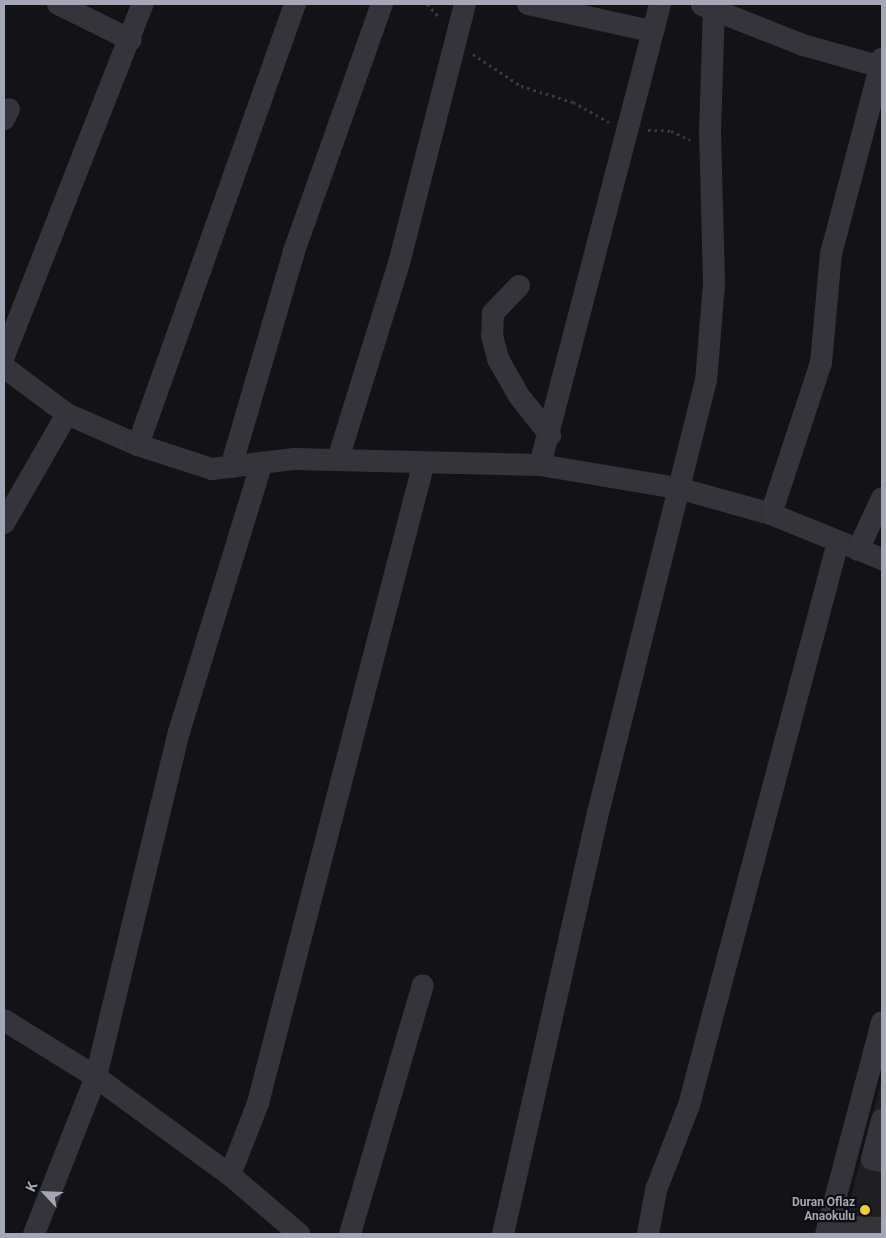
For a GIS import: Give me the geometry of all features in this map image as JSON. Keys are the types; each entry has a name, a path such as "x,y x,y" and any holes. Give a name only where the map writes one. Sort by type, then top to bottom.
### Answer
{"street":[{"path":"58,4 131,40"},
{"path":"4,356 131,40 143,4"},
{"path":"138,445 295,4"},
{"path":"231,467 294,251 382,4"},
{"path":"338,459 399,263 465,4"},
{"path":"528,4 651,31"},
{"path":"540,465 550,435 627,134 651,31 660,4"},
{"path":"503,1234 598,812 706,381 714,282 710,150 709,6 803,45 881,64 831,254 821,364 771,514"},
{"path":"519,286 493,313 492,336 498,359 520,396 550,435"},
{"path":"4,368 67,414 138,445 212,469 262,463 338,459 540,465 678,488 771,514 882,559"},
{"path":"4,522 67,414"},
{"path":"230,1175 258,1104 424,462"},
{"path":"34,1234 96,1076 179,732 262,463"},
{"path":"648,1234 656,1190 689,1106 848,546 882,498"},
{"path":"350,1234 423,985"},
{"path":"4,1020 96,1076 230,1175 300,1234"},
{"path":"882,1022 827,1230 882,1228"},
{"path":"882,1120 872,1158 882,1161"}],"path":[{"path":"427,4 456,38 484,65 506,78 573,102 627,134 671,131 710,150"}],"shaded area":[{"path":"882,1079 882,1234 842,1234 855,1180"}],"place":[{"name":"Duran Oflaz Anaokulu","path":"865,1210"}]}
